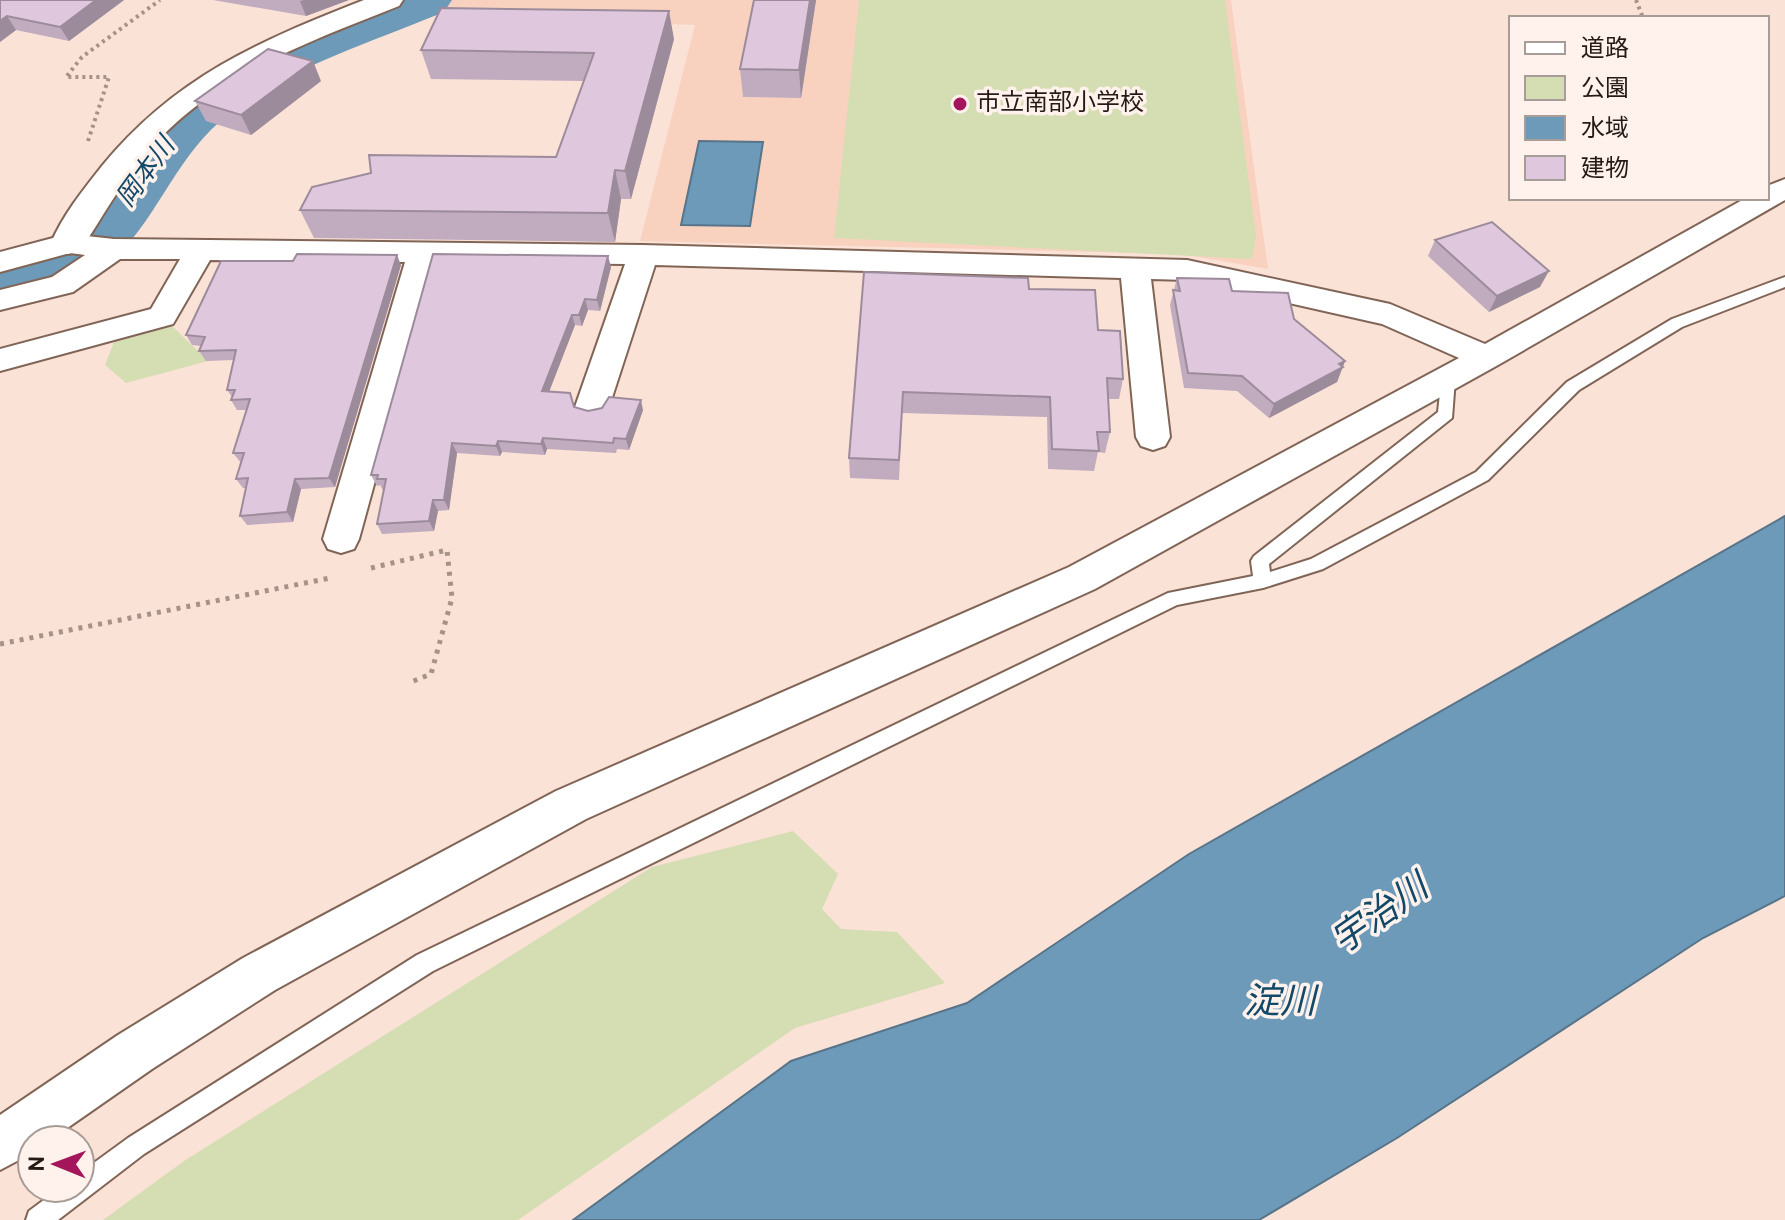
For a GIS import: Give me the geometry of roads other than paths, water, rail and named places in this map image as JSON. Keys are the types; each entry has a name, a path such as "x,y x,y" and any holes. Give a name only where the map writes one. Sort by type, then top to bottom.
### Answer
{"street":[{"path":"90,246 75,226 117,166 155,121 199,86 259,53 389,0"},
{"path":"0,1145 135,1052 259,974 571,805 1082,578 1487,357 1764,200"},
{"path":"0,300 62,285 90,246"},
{"path":"0,262 90,246 643,255 1187,270 1390,315 1487,357"},
{"path":"0,360 162,317 200,250"},
{"path":"341,539 423,252"},
{"path":"592,407 643,255"},
{"path":"1135,269 1153,437"}],"lane":[{"path":"38,1220 136,1146 425,963 1174,598 1263,581 1317,564 1482,476 1573,386 1677,323 1785,282"},
{"path":"1263,581 1260,561 1446,414 1447,379"}],"water":[{"path":"699,141 763,142 750,226 681,225"},
{"name":"淀川","path":"1785,516 1785,896 1703,938 1397,1138 1259,1220 573,1220 791,1061 967,1003 1189,854"}],"waterway":[{"name":"岡本川","path":"0,282 61,264 109,227 157,150 177,126 209,99 250,73 424,0"}],"place":[{"name":"市立南部小学校","path":"960,104"}],"water label":[{"name":"宇治川","path":"1381,916"}]}
